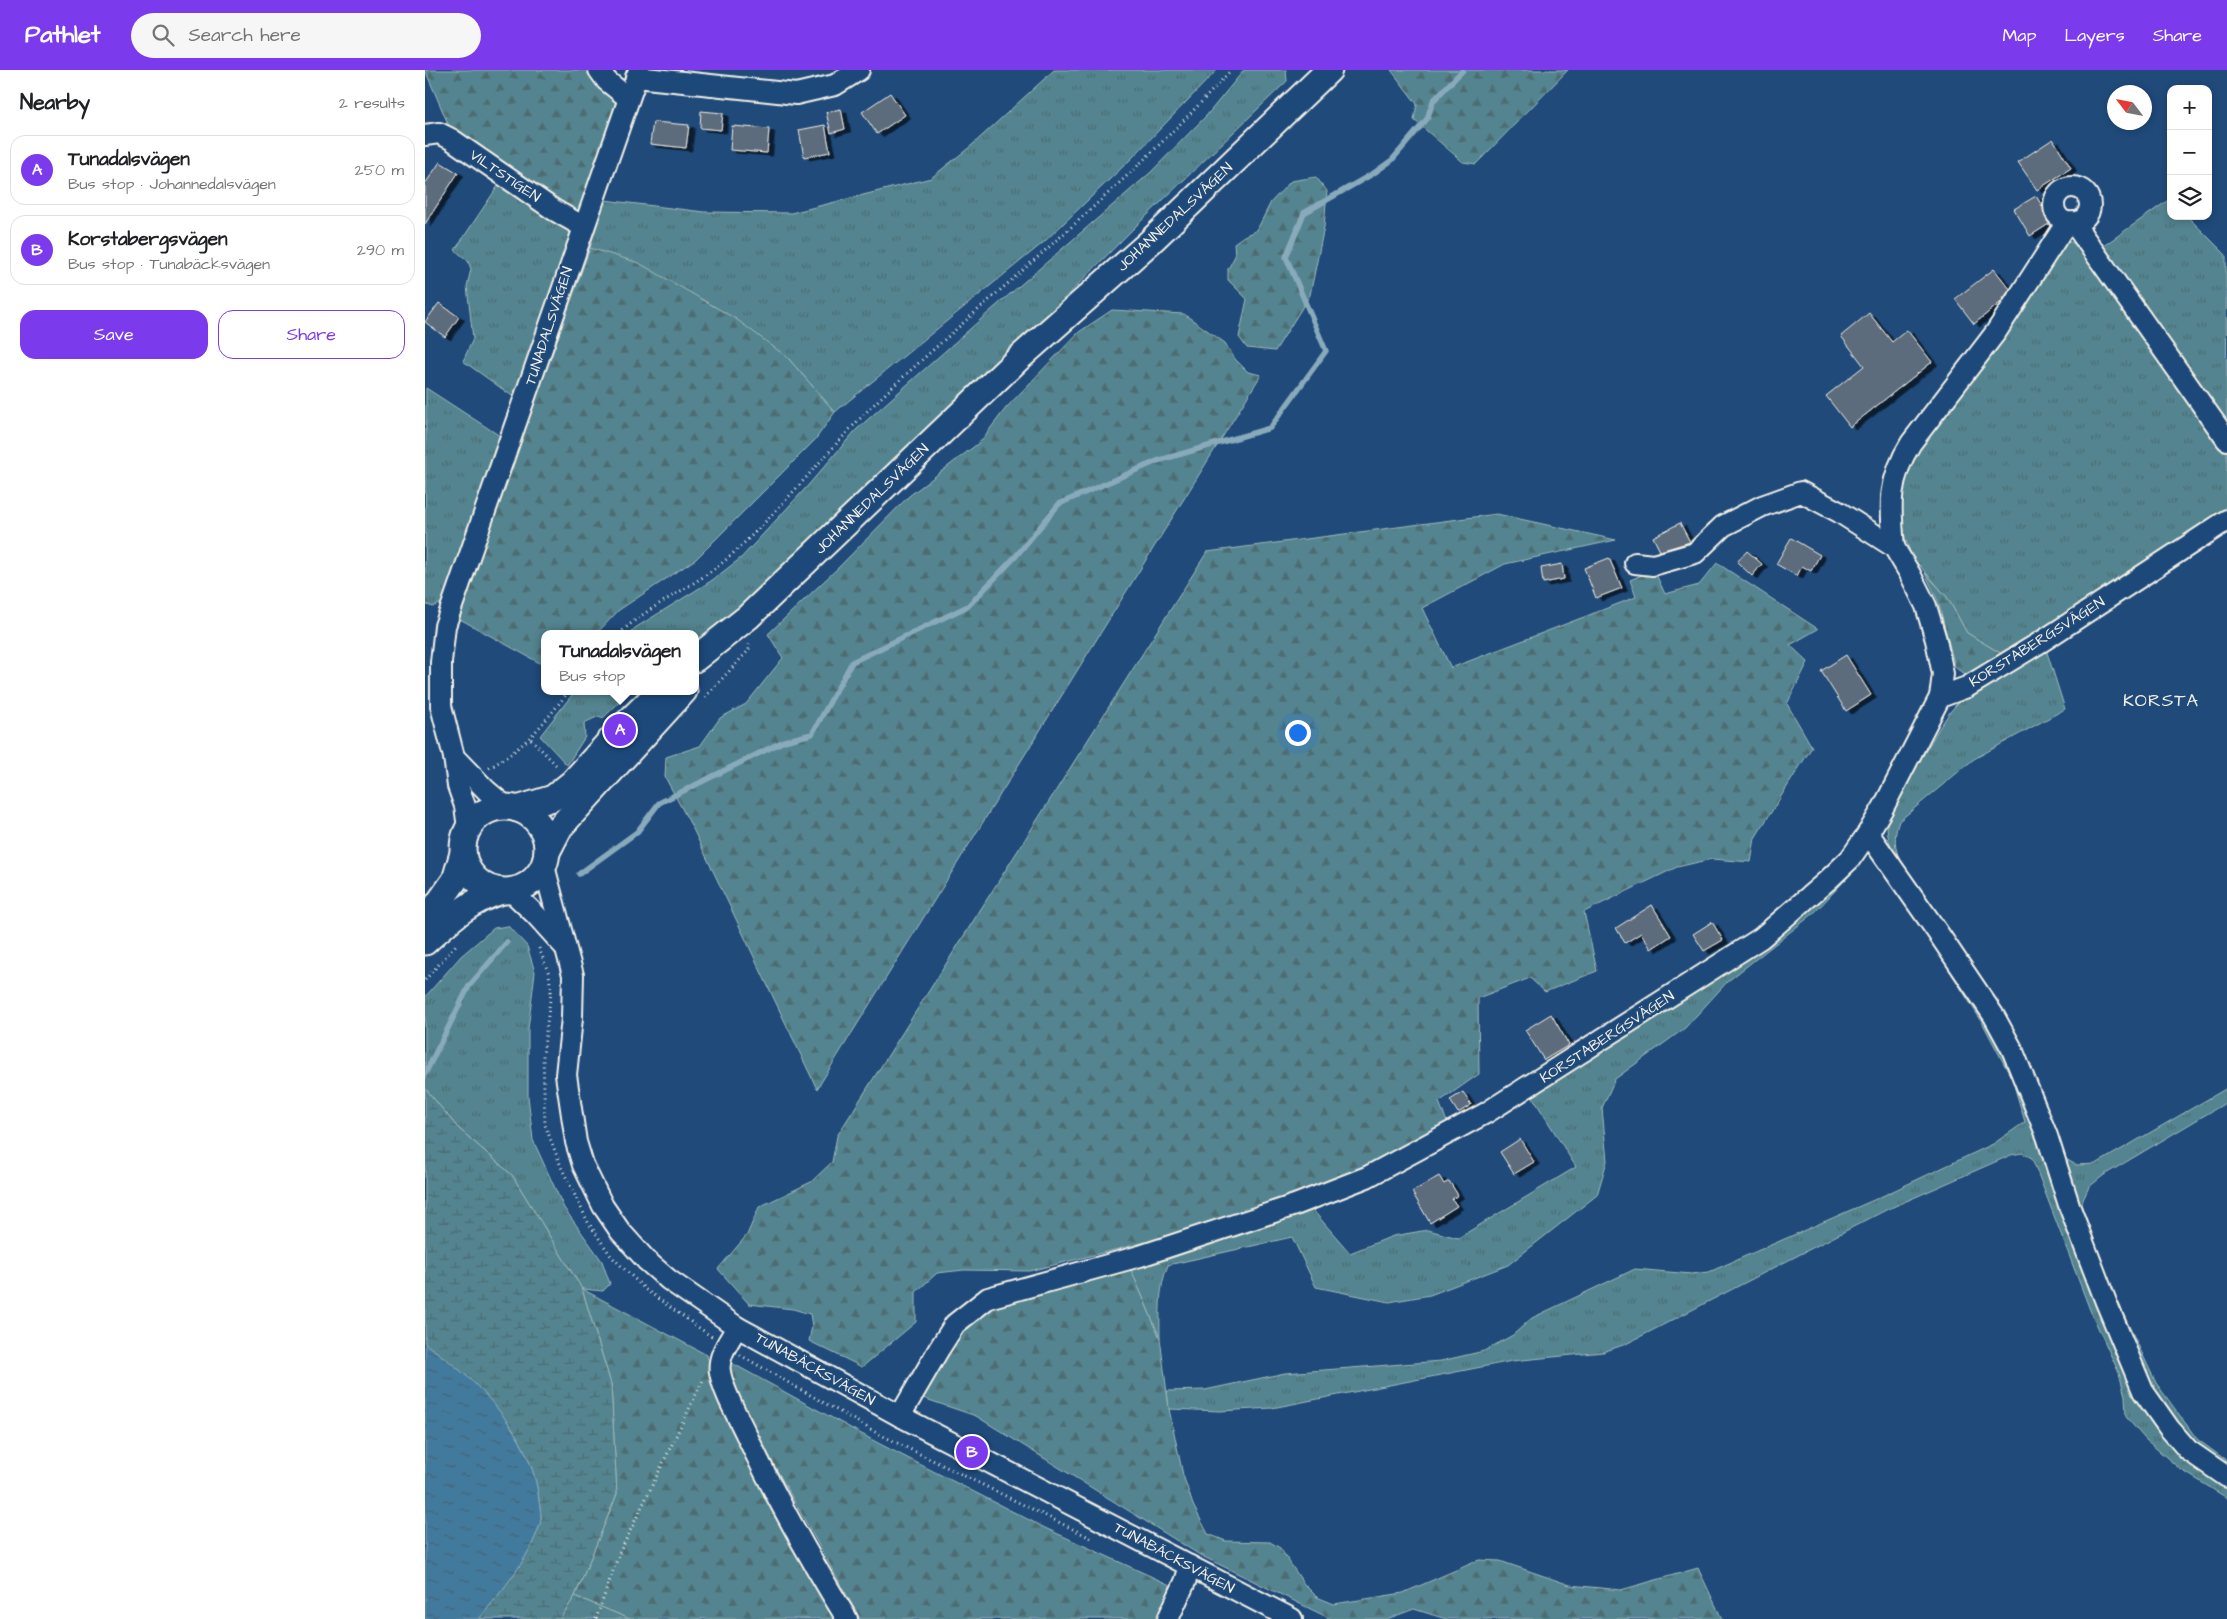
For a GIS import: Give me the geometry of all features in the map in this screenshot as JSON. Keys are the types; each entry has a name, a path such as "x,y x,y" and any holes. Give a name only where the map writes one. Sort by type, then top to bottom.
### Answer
{"main road":[{"name":"JOHANNEDALSVÄGEN","path":"1017,360 1140,232 1312,70"},
{"name":"JOHANNEDALSVÄGEN","path":"699,656 747,617 1017,360 1150,242 1329,70"},
{"name":"JOHANNEDALSVÄGEN","path":"699,676 716,658 747,617"},
{"path":"425,922 455,880 463,853 465,838 469,828 478,817 488,811 511,808 553,798 573,782 620,730 656,695"},
{"path":"425,942 460,911 475,901 526,886 534,880 560,827 680,695"},
{"path":"511,808 529,815 541,827 544,834 545,859"},
{"path":"463,853 465,864 476,880 489,888 506,891"}],"street":[{"path":"599,70 607,82 628,98"},
{"path":"637,74 796,94 835,85 859,70"},
{"name":"TUNADALSVÄGEN","path":"469,828 441,706 441,662 445,626 520,415 582,226 637,74"},
{"name":"VILTSTIGEN","path":"425,135 439,133 451,139 554,210 582,226"},
{"path":"1894,547 1891,496 1894,478 1900,461 1916,436 1996,332 2070,222 2227,440"},
{"path":"1635,563 1653,565 1695,553 1723,526 1762,506 1801,492 1839,512 1894,547 1926,606 1937,640 1943,674 1940,697"},
{"name":"KORSTABERGSVÄGEN","path":"900,1416 955,1324 988,1298 1140,1256 1295,1205 1367,1177 1487,1113 1761,938 1850,859 1868,833 1940,697 1967,687 2044,640 2227,520"},
{"name":"TUNADALSVÄGEN","path":"454,757 487,791 511,808"},
{"path":"1868,833 1936,930 1993,1016 2012,1049 2047,1136 2070,1208 2106,1302 2143,1391 2169,1428 2189,1450 2227,1478"},
{"name":"TUNABÄCKSVÄGEN","path":"545,859 564,947 573,975 574,994 566,1075 576,1142 593,1187 620,1231 647,1261 669,1280 737,1327 900,1416 1292,1619"},
{"name":"TUNABÄCKSVÄGEN","path":"506,891 535,914 564,947"},
{"path":"737,1327 723,1353 720,1372 753,1450 847,1619"},
{"path":"1168,1619 1185,1582 1189,1566"}],"path":[{"path":"624,630 657,605 725,560 754,535 851,425 1140,165 1200,105 1231,70"},
{"path":"537,945 549,974 551,992 543,1055 545,1125 561,1169 588,1222 611,1256 646,1290 691,1324 723,1353 877,1434 1097,1541"},
{"path":"597,1619 619,1554 657,1473 705,1376 723,1353"}],"green space":[{"path":"425,70 596,70 618,101 582,211 570,211 449,126"},
{"path":"1054,70 1217,70 1132,158 1044,242 835,412 787,357 590,248 604,200 704,212 791,213 931,178 971,146"},
{"path":"1244,70 1286,70 1287,81 1136,226 1012,351 742,609 699,645 699,630 633,630 711,581 741,558 856,430 1150,173 1207,115"},
{"path":"1391,70 1568,70 1476,164 1463,162 1414,120 1417,104"},
{"path":"504,177 562,218 574,233 515,398 463,361 473,339 467,286 471,269 468,261 455,250"},
{"path":"1316,177 1327,191 1324,227 1310,295 1275,351 1247,348 1239,337 1247,299 1228,280 1228,269 1235,256 1234,243 1257,230 1271,202 1291,181"},
{"path":"2167,201 2167,220 2191,220 2226,255 2227,430 2099,249"},
{"path":"2068,241 2078,245 2227,448 2227,511 2005,656 1967,633 1947,597 1912,557 1905,538 1901,509 1902,479 1919,443 2055,250"},
{"path":"590,248 639,263 736,319 787,357 835,412 815,440 696,559 619,610 600,630 541,630 541,664 458,618"},
{"path":"1112,310 1184,314 1225,343 1235,359 1248,372 1261,375 817,1089 693,829 665,777 666,757 700,746 720,718 746,704 783,658 768,634 839,567 909,496 980,442 1006,408 1079,332"},
{"path":"426,388 500,436 443,602 433,607 425,604"},
{"path":"1497,514 1616,540 1505,564 1422,608 1451,668 1636,597 1630,580 1654,570 1665,594 1699,585 1717,563 1818,629 1790,645 1808,662 1787,704 1812,747 1755,838 1751,862 1712,859 1677,867 1584,912 1597,971 1545,992 1530,978 1478,998 1479,1074 1439,1102 1449,1127 1304,1193 1199,1229 1029,1271 964,1270 937,1273 916,1292 916,1322 862,1367 809,1341 812,1326 810,1314 793,1309 749,1304 718,1269 747,1235 759,1207 811,1182 832,1162 837,1136 1207,552"},
{"path":"1925,573 1947,597 1967,633 2005,656 1974,674 1961,672 1955,667 1938,601"},
{"path":"2045,646 2065,709 1974,759 1899,821 1895,838 1897,852 1910,881 1890,844 1887,818 1938,730 1962,698"},
{"path":"572,695 627,695 603,718 599,716 584,723 585,737 567,765 540,736"},
{"path":"1856,863 1850,875 1813,914 1728,981 1685,1028 1615,1079 1602,1108 1607,1161 1597,1195 1508,1265 1430,1295 1389,1302 1316,1287 1292,1237 1168,1265 1161,1292 1160,1338 1129,1265 1311,1208 1350,1253 1393,1236 1428,1230 1458,1238 1576,1167 1532,1096 1615,1044 1766,941"},
{"path":"508,926 527,946 535,972 528,1029 528,1096 533,1140 564,1208 602,1261 610,1284 603,1291 582,1289 512,1175 458,1128 425,1088 425,997 461,956 494,928"},
{"path":"1926,933 1986,1016 2017,1075 2097,1308 2135,1393 2184,1456 2212,1479 2227,1486 2227,1498 2180,1469 2145,1439 2126,1417 2125,1396 2119,1373 2090,1310 2032,1158 2022,1153 2011,1155 1886,1210 1626,1344 1603,1352 1512,1361 1272,1408 1220,1411 1169,1409 1167,1391 1205,1390 1285,1373 1441,1361 1484,1351 1513,1335 1532,1318 1635,1269 1691,1274 1709,1272 1876,1199 1993,1144 2025,1122 2012,1079 1982,1022"},
{"path":"425,1088 458,1128 512,1175 582,1289 611,1384 617,1494 575,1596 560,1619 479,1619 506,1586 529,1550 540,1524 541,1512 535,1477 526,1454 514,1432 482,1391 445,1358 425,1344"},
{"path":"2227,1088 2227,1102 2104,1175 2089,1187 2081,1204 2114,1294 2156,1383 2197,1439 2227,1461 2227,1470 2191,1442 2167,1411 2146,1378 2113,1308 2064,1158 2076,1165 2096,1164"},
{"path":"1129,1265 1160,1338 1169,1409 1183,1475 1193,1505 1208,1534 1226,1541 1270,1542 1280,1548 1304,1584 1317,1597 1334,1604 1403,1593 1479,1560 1500,1561 1570,1585 1621,1590 1698,1568 1722,1619 1446,1619 1414,1609 1387,1619 1331,1619 1200,1555 976,1416 923,1398 946,1354 966,1327 989,1308"},
{"path":"582,1289 707,1355 713,1378 840,1619 630,1619 575,1596 617,1494 611,1384"},
{"path":"728,1361 878,1443 1045,1528 1170,1585 1161,1619 860,1619 741,1406 728,1376"},
{"path":"575,1596 630,1619 560,1619"}],"water":[{"path":"425,1344 464,1374 499,1411 514,1432 526,1454 535,1477 541,1515 535,1537 514,1574 479,1619 425,1619"}],"building":[{"path":"890,93 905,115 877,134 862,112"},
{"path":"841,109 845,129 831,133 826,112"},
{"path":"701,111 723,113 721,130 700,128"},
{"path":"653,122 689,125 686,148 650,144"},
{"path":"825,125 830,152 804,157 799,130"},
{"path":"732,126 769,129 767,153 730,150"},
{"path":"2053,139 2071,168 2037,190 2018,162"},
{"path":"440,162 458,173 425,224 425,184"},
{"path":"2036,196 2052,222 2030,236 2014,209"},
{"path":"1994,269 2010,289 2000,303 1974,324 1955,299"},
{"path":"439,303 459,317 445,337 425,322"},
{"path":"1869,313 1892,342 1907,330 1932,362 1850,427 1826,396 1864,366 1841,336"},
{"path":"1680,523 1690,542 1660,551 1653,537"},
{"path":"1791,538 1820,555 1811,571 1802,566 1797,576 1776,564"},
{"path":"1747,551 1762,564 1752,576 1737,562"},
{"path":"1609,558 1622,588 1596,598 1584,568"},
{"path":"1562,564 1564,579 1543,583 1541,568"},
{"path":"1846,655 1871,695 1846,711 1821,671"},
{"path":"1652,905 1671,936 1651,949 1641,933 1625,943 1616,928"},
{"path":"1712,922 1723,940 1704,951 1693,934"},
{"path":"1551,1014 1569,1045 1544,1060 1525,1030"},
{"path":"1463,1092 1471,1105 1458,1113 1450,1100"},
{"path":"1520,1139 1534,1162 1514,1174 1500,1152"},
{"path":"1439,1176 1444,1184 1449,1181 1458,1195 1452,1199 1457,1206 1430,1223 1412,1192"}],"waterway":[{"path":"579,874 637,832 659,803 784,741 812,734 852,662 968,606 1016,556 1059,504 1157,461 1270,428 1326,351 1286,257 1304,213 1374,173 1392,160 1427,119 1433,101 1463,70"},
{"path":"425,1074 469,986 507,942"}],"place":[{"name":"Tunadalsvägen","path":"620,730"},
{"name":"Korstabergsvägen","path":"972,1452"}],"district":[{"name":"KORSTA","path":"2161,700"}]}
